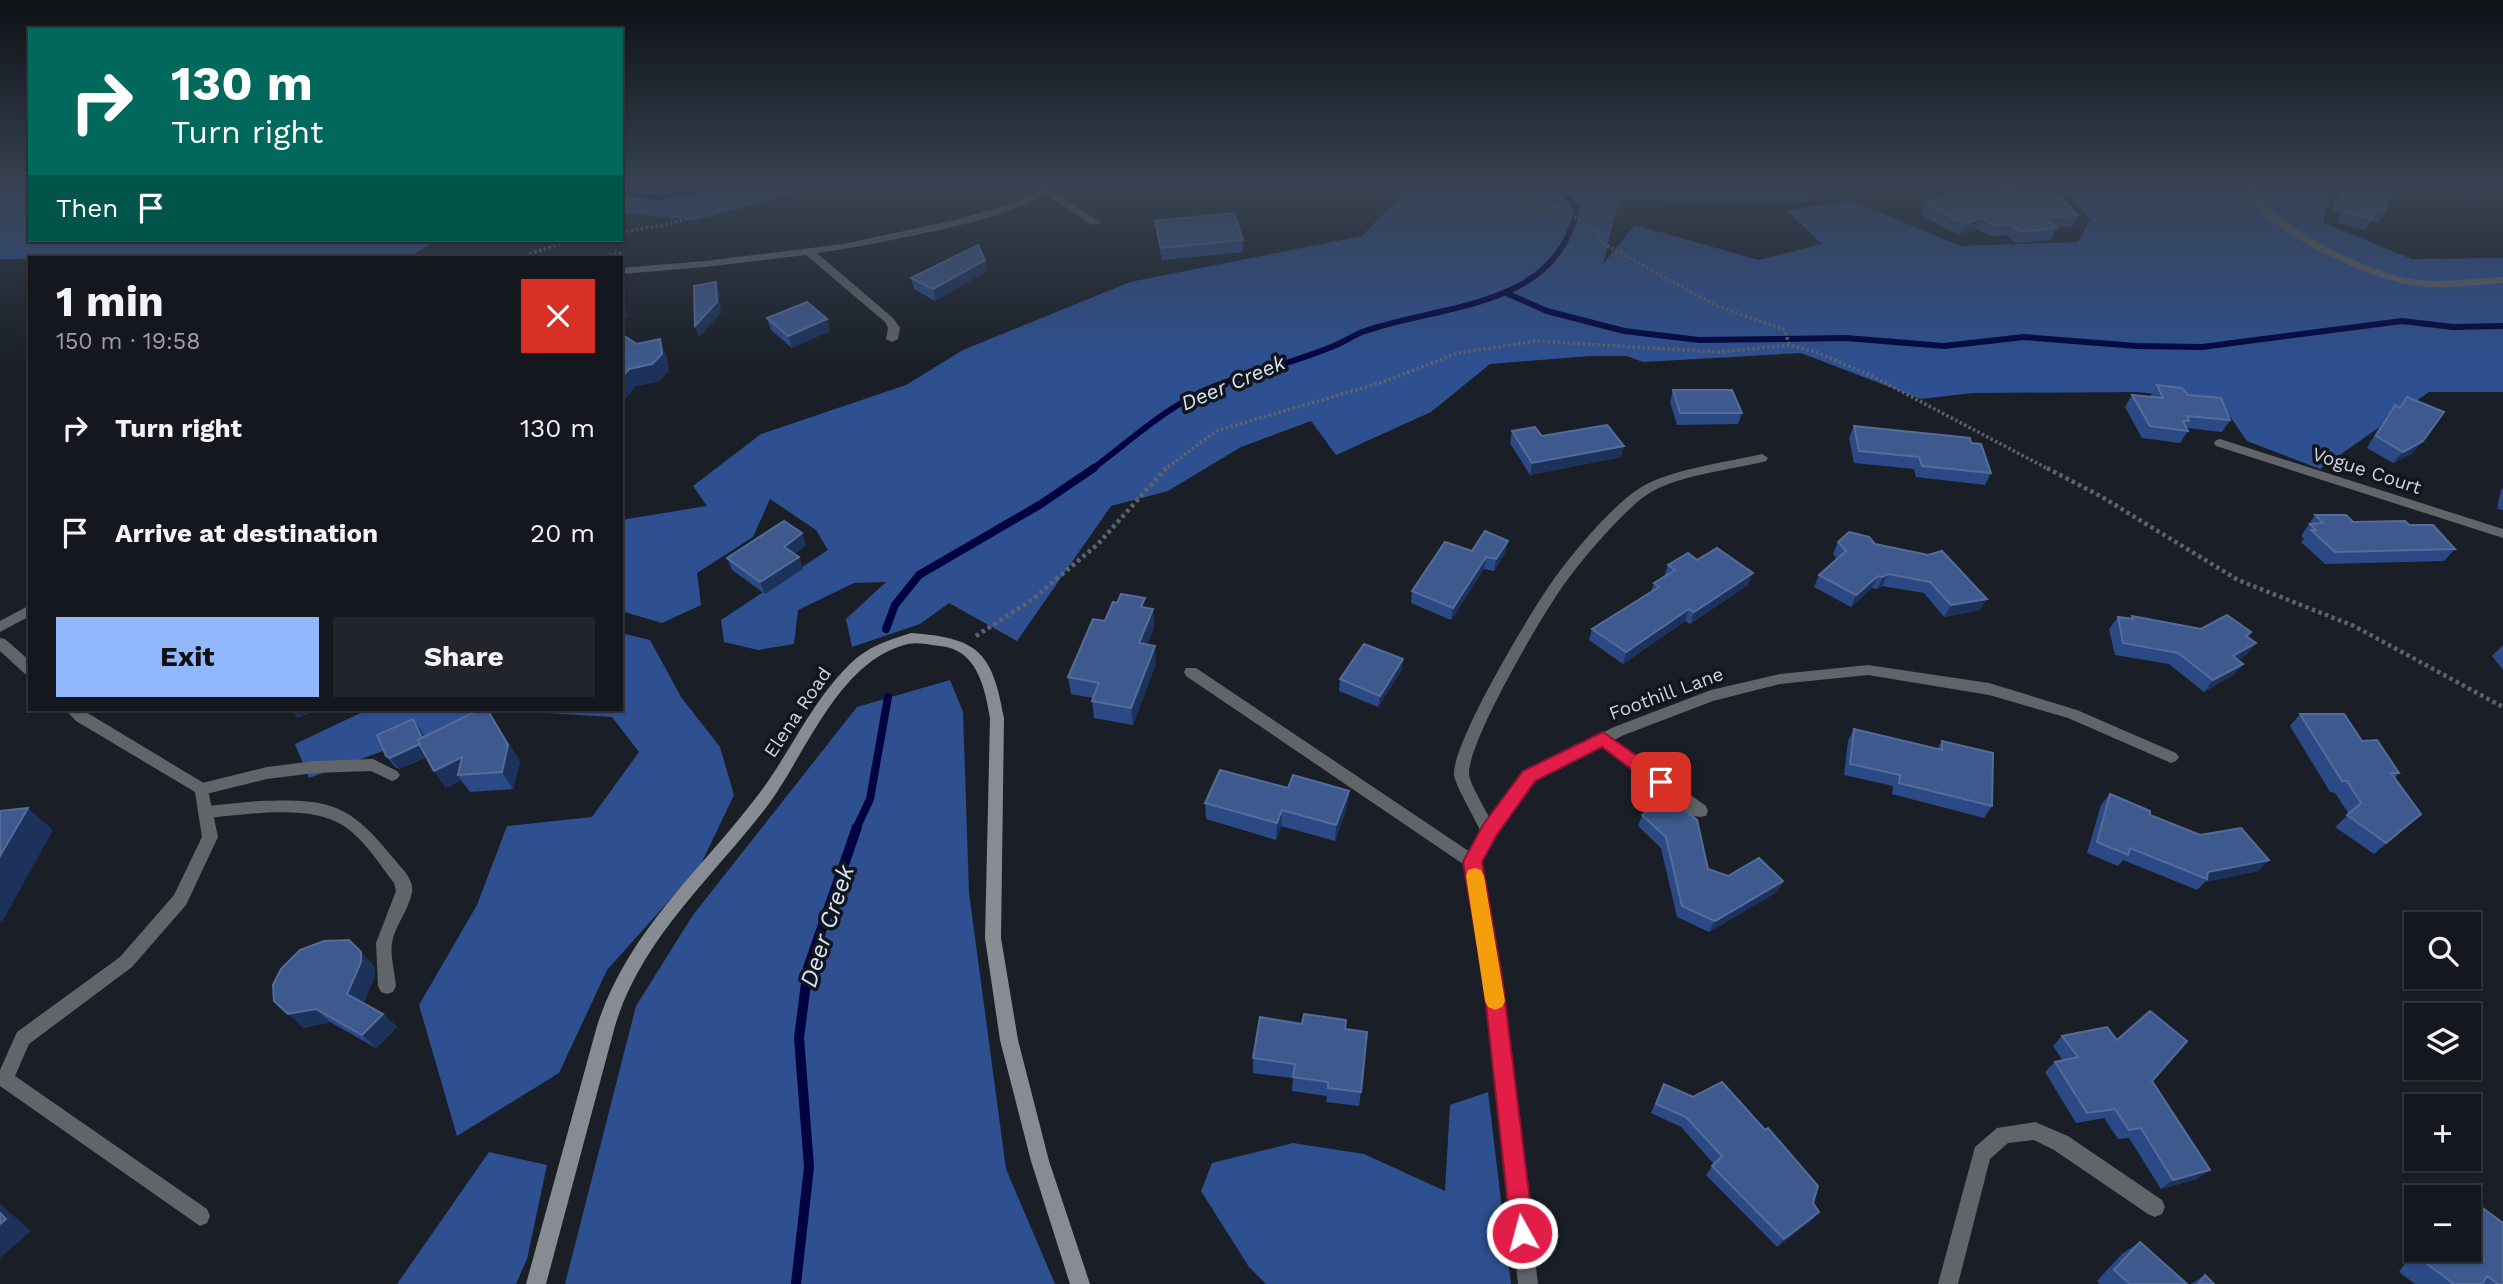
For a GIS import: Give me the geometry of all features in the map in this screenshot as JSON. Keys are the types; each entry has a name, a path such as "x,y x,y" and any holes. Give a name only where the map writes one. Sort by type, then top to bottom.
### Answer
{"street":[{"path":"623,271 848,246"},
{"path":"2323,246 2391,278 2414,282 2503,280"},
{"path":"809,251 889,320 894,328 892,340"},
{"name":"Vogue Court","path":"2220,443 2503,534"},
{"path":"1489,831 1461,775 1465,756 1482,715 1527,632 1563,576 1615,517 1642,492 1660,482 1762,458"},
{"path":"0,627 28,611"},
{"name":"Elena Road","path":"536,1284 580,1108 616,997 635,958 657,926 763,802 838,682 863,658 899,641 918,638 942,640 971,652 984,667 992,685 997,718 993,938 1009,1040 1040,1161 1080,1284"},
{"path":"0,643 28,668"},
{"name":"Foothill Lane","path":"1473,862 1489,831 1529,776 1603,739 1711,696 1780,679 1868,670 1989,688 2072,714 2171,757"},
{"path":"1192,673 1473,862 1492,977 1528,1284"},
{"path":"74,711 202,789 267,773 315,767 373,765 392,775"},
{"path":"1603,739 1700,811"},
{"path":"200,1216 5,1079 23,1038 126,962 180,900 210,837 202,789"},
{"path":"206,812 270,808 321,810 351,821 401,880 404,891 384,943 387,986"},
{"path":"1948,1284 1982,1154 2004,1134 2035,1130 2062,1143 2155,1207"}],"path":[{"path":"523,256 554,246"},
{"path":"1607,246 1715,304 1785,330 1789,345"},
{"path":"602,256 625,253"}],"shaded area":[{"path":"0,246 427,246 411,256 28,256 28,259 0,259"},
{"path":"1312,246 1608,246 1603,264 1618,246 1709,246 1759,260 1814,246 2380,246 2412,259 2503,258 2503,392 2429,392 2320,469 2247,441 2218,399 2136,392 1972,393 1921,399 1801,353 1643,362 1627,356 1590,356 1490,364 1431,412 1336,455 1311,421 1241,447 1168,491 1111,506 1017,641 949,603 920,624 852,647 846,619 886,582 854,583 798,610 794,644 758,650 724,642 721,620 828,550 816,530 770,499 753,537 697,573 701,605 662,623 623,612 623,520 707,506 693,486 761,434 906,385 963,350 1130,282"},
{"path":"623,633 650,640 681,697 720,747 734,795 700,866 607,970 559,1073 457,1136 419,1005 477,905 507,826 592,817 639,752 612,717 512,711 623,711"},
{"path":"950,680 963,712 969,893 1006,1169 1055,1284 565,1284 636,1006 693,915 857,707"},
{"path":"365,711 492,711 309,778 295,744"},
{"path":"1488,1092 1511,1284 1266,1284 1249,1267 1201,1191 1212,1163 1293,1143 1364,1154 1445,1191 1450,1105"},
{"path":"489,1152 547,1165 527,1259 516,1284 397,1284"}],"building":[{"path":"976,246 985,260 933,289 911,278"},
{"path":"716,282 717,302 695,326 694,286"},
{"path":"807,302 827,319 788,336 767,318"},
{"path":"623,335 637,344 660,339 662,354 652,364 629,369 623,376"},
{"path":"2157,385 2182,388 2188,395 2221,398 2230,420 2187,416 2189,421 2183,421 2188,431 2150,426 2132,395 2163,398"},
{"path":"1673,390 1732,390 1742,413 1680,413"},
{"path":"2407,397 2444,412 2423,441 2403,452 2376,436 2395,405 2400,408"},
{"path":"1607,425 1624,446 1532,463 1512,431 1535,427 1542,436"},
{"path":"1854,426 1970,438 1971,443 1981,444 1991,473 1922,466 1919,457 1859,451"},
{"path":"2315,515 2346,515 2353,522 2405,521 2409,525 2433,525 2455,549 2335,552 2311,530 2316,530 2310,524 2323,523"},
{"path":"784,521 802,533 784,547 799,557 760,582 727,558"},
{"path":"1485,531 1508,541 1496,559 1486,557 1453,608 1412,591 1445,542 1472,551"},
{"path":"1849,532 1869,537 1875,544 1928,555 1942,551 1987,599 1951,605 1930,582 1888,574 1878,576 1856,595 1819,575 1846,551 1838,542"},
{"path":"1717,548 1753,573 1694,612 1689,609 1626,652 1592,629 1659,587 1654,583 1675,570 1668,565 1688,553 1697,560"},
{"path":"1121,594 1145,598 1141,607 1153,609 1139,643 1155,646 1131,708 1092,701 1099,683 1068,677 1093,619 1105,621 1113,602 1117,603"},
{"path":"2227,615 2251,632 2246,636 2256,643 2233,656 2243,664 2213,680 2178,653 2123,643 2118,617 2133,619 2132,616 2201,629"},
{"path":"1364,644 1403,659 1380,696 1340,679"},
{"path":"477,711 488,711 508,745 502,772 458,775 462,757 434,771 417,740"},
{"path":"2300,714 2344,714 2362,741 2377,740 2399,773 2391,773 2421,814 2386,843 2347,815 2361,803 2347,781 2342,781"},
{"path":"413,719 422,738 417,740 420,744 390,758 386,756 377,735"},
{"path":"1854,729 1942,750 1942,741 1993,753 1992,806 1899,783 1900,775 1850,764"},
{"path":"1220,770 1288,788 1293,775 1349,791 1336,825 1282,810 1277,823 1205,803"},
{"path":"2110,794 2150,811 2150,815 2200,835 2241,828 2269,860 2208,872 2207,879 2130,848 2128,855 2097,842"},
{"path":"1669,796 1697,820 1708,869 1728,876 1759,858 1783,881 1715,921 1682,906 1666,837 1642,815"},
{"path":"28,808 0,856 0,811"},
{"path":"349,940 361,952 361,962 347,994 383,1014 362,1035 316,1009 288,1014 274,1001 273,985 281,969 300,950 324,941"},
{"path":"2150,1011 2187,1041 2152,1081 2210,1170 2173,1180 2141,1128 2129,1130 2115,1109 2087,1113 2055,1062 2078,1057 2062,1036 2107,1027 2117,1040"},
{"path":"1304,1014 1346,1020 1345,1029 1367,1032 1361,1092 1328,1088 1328,1082 1293,1077 1295,1064 1253,1058 1260,1017 1302,1024"},
{"path":"1722,1082 1765,1130 1768,1128 1818,1186 1813,1203 1819,1212 1784,1239 1712,1166 1722,1156 1686,1117 1656,1104 1664,1084 1693,1097"},
{"path":"2481,1207 2503,1223 2503,1284 2498,1284 2487,1276 2482,1284 2454,1284 2425,1262 2481,1262"},
{"path":"0,1213 6,1219 0,1224"},
{"path":"2140,1242 2187,1284 2130,1284 2114,1270"},
{"path":"2205,1275 2214,1284 2198,1284"}],"waterway":[{"name":"Deer Creek","path":"1091,470 1135,435 1198,394 1321,351 1365,331 1493,297 1522,284 1547,266 1562,246"},
{"path":"1506,293 1547,311 1624,331 1699,340 1846,338 1944,346 2024,337 2137,346 2202,347 2402,321 2453,327 2503,326"},
{"name":"Deer Creek","path":"886,629 895,605 919,575 1041,504 1094,468"},
{"name":"Deer Creek","path":"856,829 870,799 888,697"},
{"name":"Deer Creek","path":"796,1284 809,1167 799,1038 808,968 857,827"}],"slow traffic":[{"path":"1475,876 1495,1001"}],"route":[{"path":"1522,1233 1492,977 1473,862 1489,831 1529,776 1603,739 1661,782"}]}
